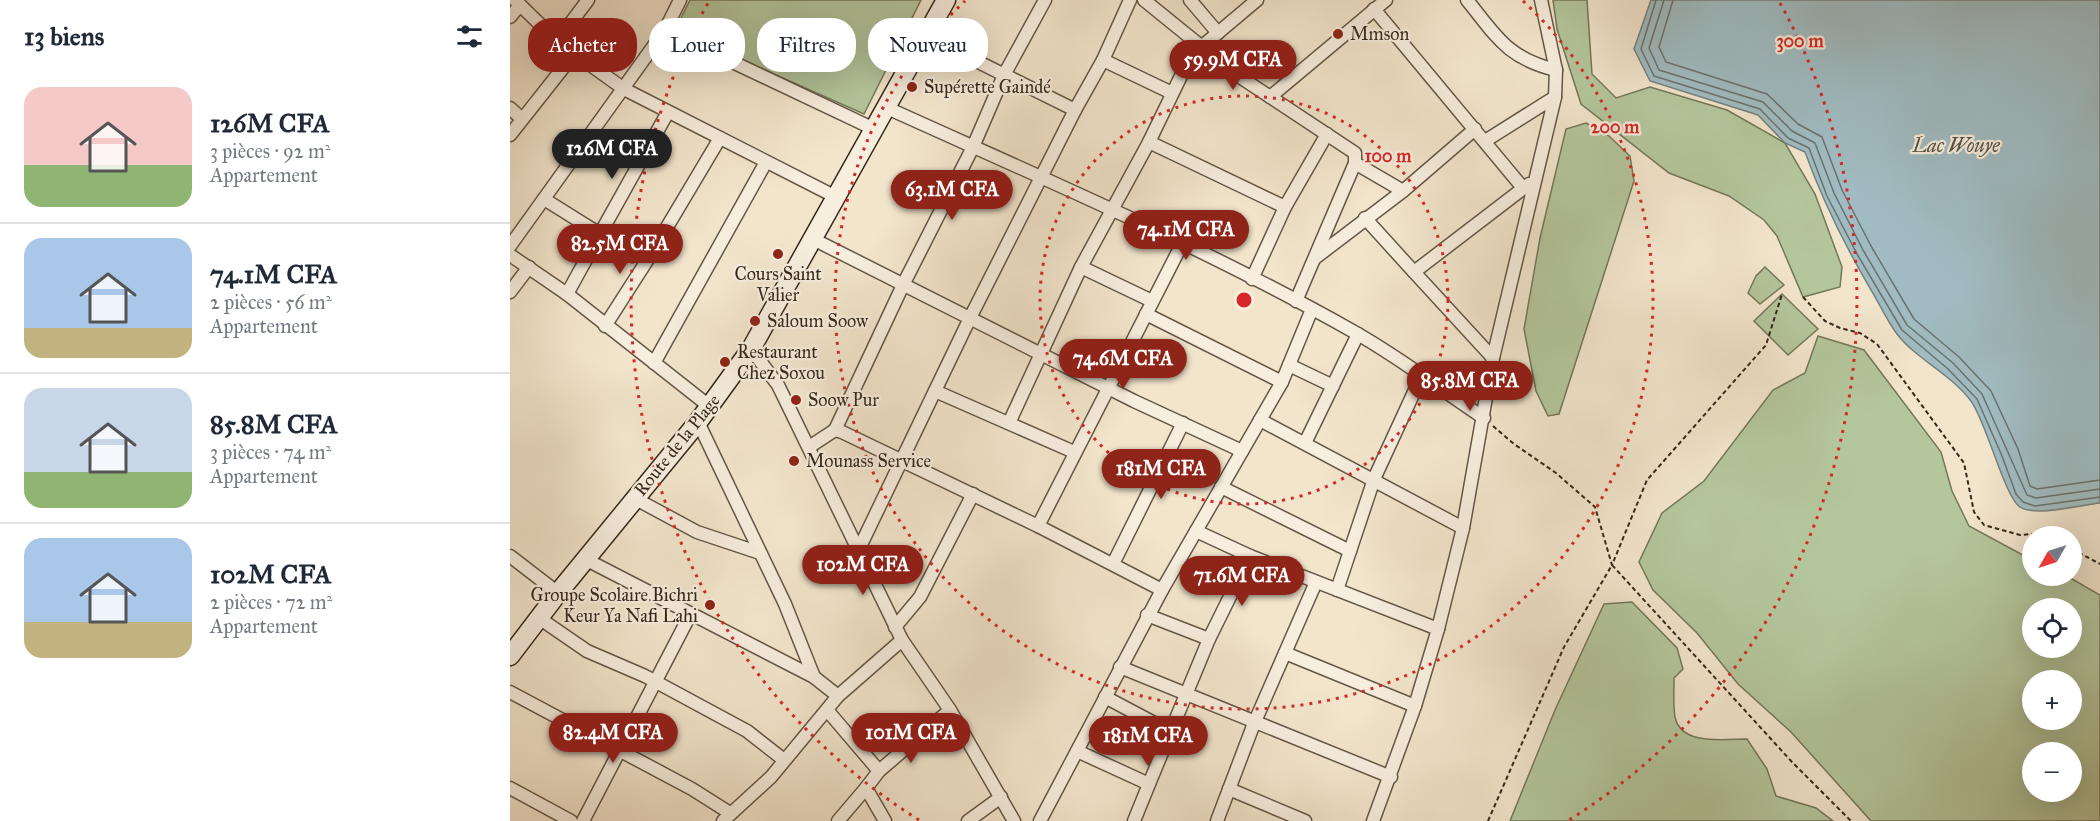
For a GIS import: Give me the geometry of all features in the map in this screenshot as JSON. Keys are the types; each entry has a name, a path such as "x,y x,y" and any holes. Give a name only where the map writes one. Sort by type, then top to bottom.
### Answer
{"main road":[{"name":"Route de la Plage","path":"936,18 946,0"},
{"name":"Route de la Plage","path":"510,656 634,498 698,422 751,349 834,196 905,72"}],"street":[{"path":"574,18 588,0"},
{"path":"671,18 680,0"},
{"path":"809,447 835,430 903,285 973,147 1004,75 1045,0"},
{"path":"858,551 969,318 1102,60 1130,0"},
{"path":"1144,0 1198,46 1355,153 1355,163 1296,301"},
{"path":"1190,0 1218,33"},
{"path":"1009,423 1081,267 1198,46 1218,33 1257,0"},
{"path":"1270,97 1386,0"},
{"path":"1467,0 1512,52 1531,63 1556,70"},
{"path":"1373,821 1391,777 1438,629 1463,528 1493,358 1555,97 1556,70 1541,0"},
{"path":"510,16 517,3 533,18"},
{"path":"1374,9 1523,188"},
{"path":"510,246 649,53"},
{"path":"1102,60 1172,93"},
{"path":"988,67 1075,111"},
{"path":"745,68 872,128"},
{"path":"510,135 560,72"},
{"path":"600,72 624,89 834,196"},
{"path":"1485,141 1555,97"},
{"path":"885,107 1183,242 1358,334 1484,418"},
{"path":"510,108 522,119"},
{"path":"567,294 668,112"},
{"path":"1314,259 1403,191 1475,129"},
{"path":"1252,279 1286,207 1327,134"},
{"path":"605,326 648,260 720,138"},
{"path":"1149,142 1286,207"},
{"path":"654,363 766,162"},
{"path":"1355,163 1403,191"},
{"path":"1414,272 1537,177"},
{"path":"544,199 600,234 648,260"},
{"path":"1365,218 1493,358"},
{"path":"811,238 1040,354 1242,451"},
{"path":"1038,525 1183,242"},
{"path":"510,255 567,294 709,406"},
{"path":"510,292 529,267"},
{"path":"1081,267 1152,301"},
{"path":"1040,821 1147,615 1282,382 1312,309"},
{"path":"1146,314 1282,382"},
{"path":"1305,444 1358,334"},
{"path":"751,349 778,385 902,640 950,710 1014,821"},
{"path":"1289,365 1333,386"},
{"path":"1337,590 1374,479 1421,377"},
{"path":"935,390 1074,452"},
{"path":"1260,420 1463,528"},
{"path":"698,422 785,604 814,677"},
{"path":"1113,564 1183,423"},
{"path":"835,430 1038,525 1162,590"},
{"path":"1221,487 1350,551"},
{"path":"895,627 920,597 973,494"},
{"path":"634,498 698,532 760,553"},
{"path":"1196,531 1250,556 1438,629"},
{"path":"510,555 558,593"},
{"path":"1134,821 1209,639 1250,556"},
{"path":"585,559 814,677 838,696"},
{"path":"1217,821 1255,722 1316,582"},
{"path":"583,821 690,615"},
{"path":"1147,615 1209,639"},
{"path":"539,618 588,651 656,682 747,730 784,760"},
{"path":"510,692 692,789 727,817 771,777 838,696 902,640"},
{"path":"1285,653 1415,706"},
{"path":"1120,667 1391,777"},
{"path":"1105,697 1171,732"},
{"path":"827,710 879,771"},
{"path":"838,821 879,771 950,710"},
{"path":"1077,751 1149,784"},
{"path":"510,788 571,821"},
{"path":"866,788 885,821"},
{"path":"1229,789 1305,821"},
{"path":"968,821 1001,797"}],"path":[{"path":"1488,821 1564,646 1612,565 1647,480 1766,345 1782,294"},
{"path":"1803,297 1825,321 1860,333 1877,344 1964,463 1974,512 1984,525 2022,535"},
{"path":"1484,418 1595,507 1612,565 1792,762 1851,821"},
{"path":"2082,554 2100,564"}],"green space":[{"path":"690,0 921,0 912,18 868,18 868,72 885,72 864,114 769,72 856,72 856,18 757,18 757,67 745,61 745,18 681,18"},
{"path":"1553,0 1587,0 1592,74 1616,98 1650,87 1727,110 1785,143 1815,194 1842,267 1840,287 1803,297 1777,236 1764,220 1729,196 1669,173 1581,104 1557,29"},
{"path":"1586,123 1609,136 1630,156 1634,181 1559,414 1548,416 1536,391 1524,329 1540,238 1566,129"},
{"path":"1765,267 1784,285 1760,304 1748,293 1756,276"},
{"path":"1782,294 1818,329 1788,355 1754,321"},
{"path":"1818,336 1864,350 1941,452 1952,491 1969,526 2022,555 2022,586 2082,585 2100,595 2100,821 1871,821 1791,732 1738,684 1697,633 1653,590 1639,562 1662,513 1704,481 1773,390 1805,373"},
{"path":"1632,602 1677,648 1683,669 1674,678 1674,712 1679,726 1694,737 1716,740 1747,739 1767,769 1776,796 1816,808 1833,821 1510,821 1555,710 1604,604"}],"water":[{"name":"Lac Wouye","path":"1651,0 2100,0 2100,503 2036,511 2020,507 2014,501 1971,401 1954,383 1905,343 1891,325 1836,225 1805,152 1785,143 1758,115 1650,81 1634,49"}],"place":[{"name":"Mmson","path":"1338,34"},
{"name":"Supérette Gaindé","path":"912,87"},
{"name":"Cours Saint Valier","path":"778,254"},
{"name":"Saloum Soow","path":"755,321"},
{"name":"Restaurant Chez Soxou","path":"725,362"},
{"name":"Soow Pur","path":"796,400"},
{"name":"Mounass Service","path":"794,461"},
{"name":"Groupe Scolaire Bichri Keur Ya Nafi Lahi","path":"710,605"}]}
